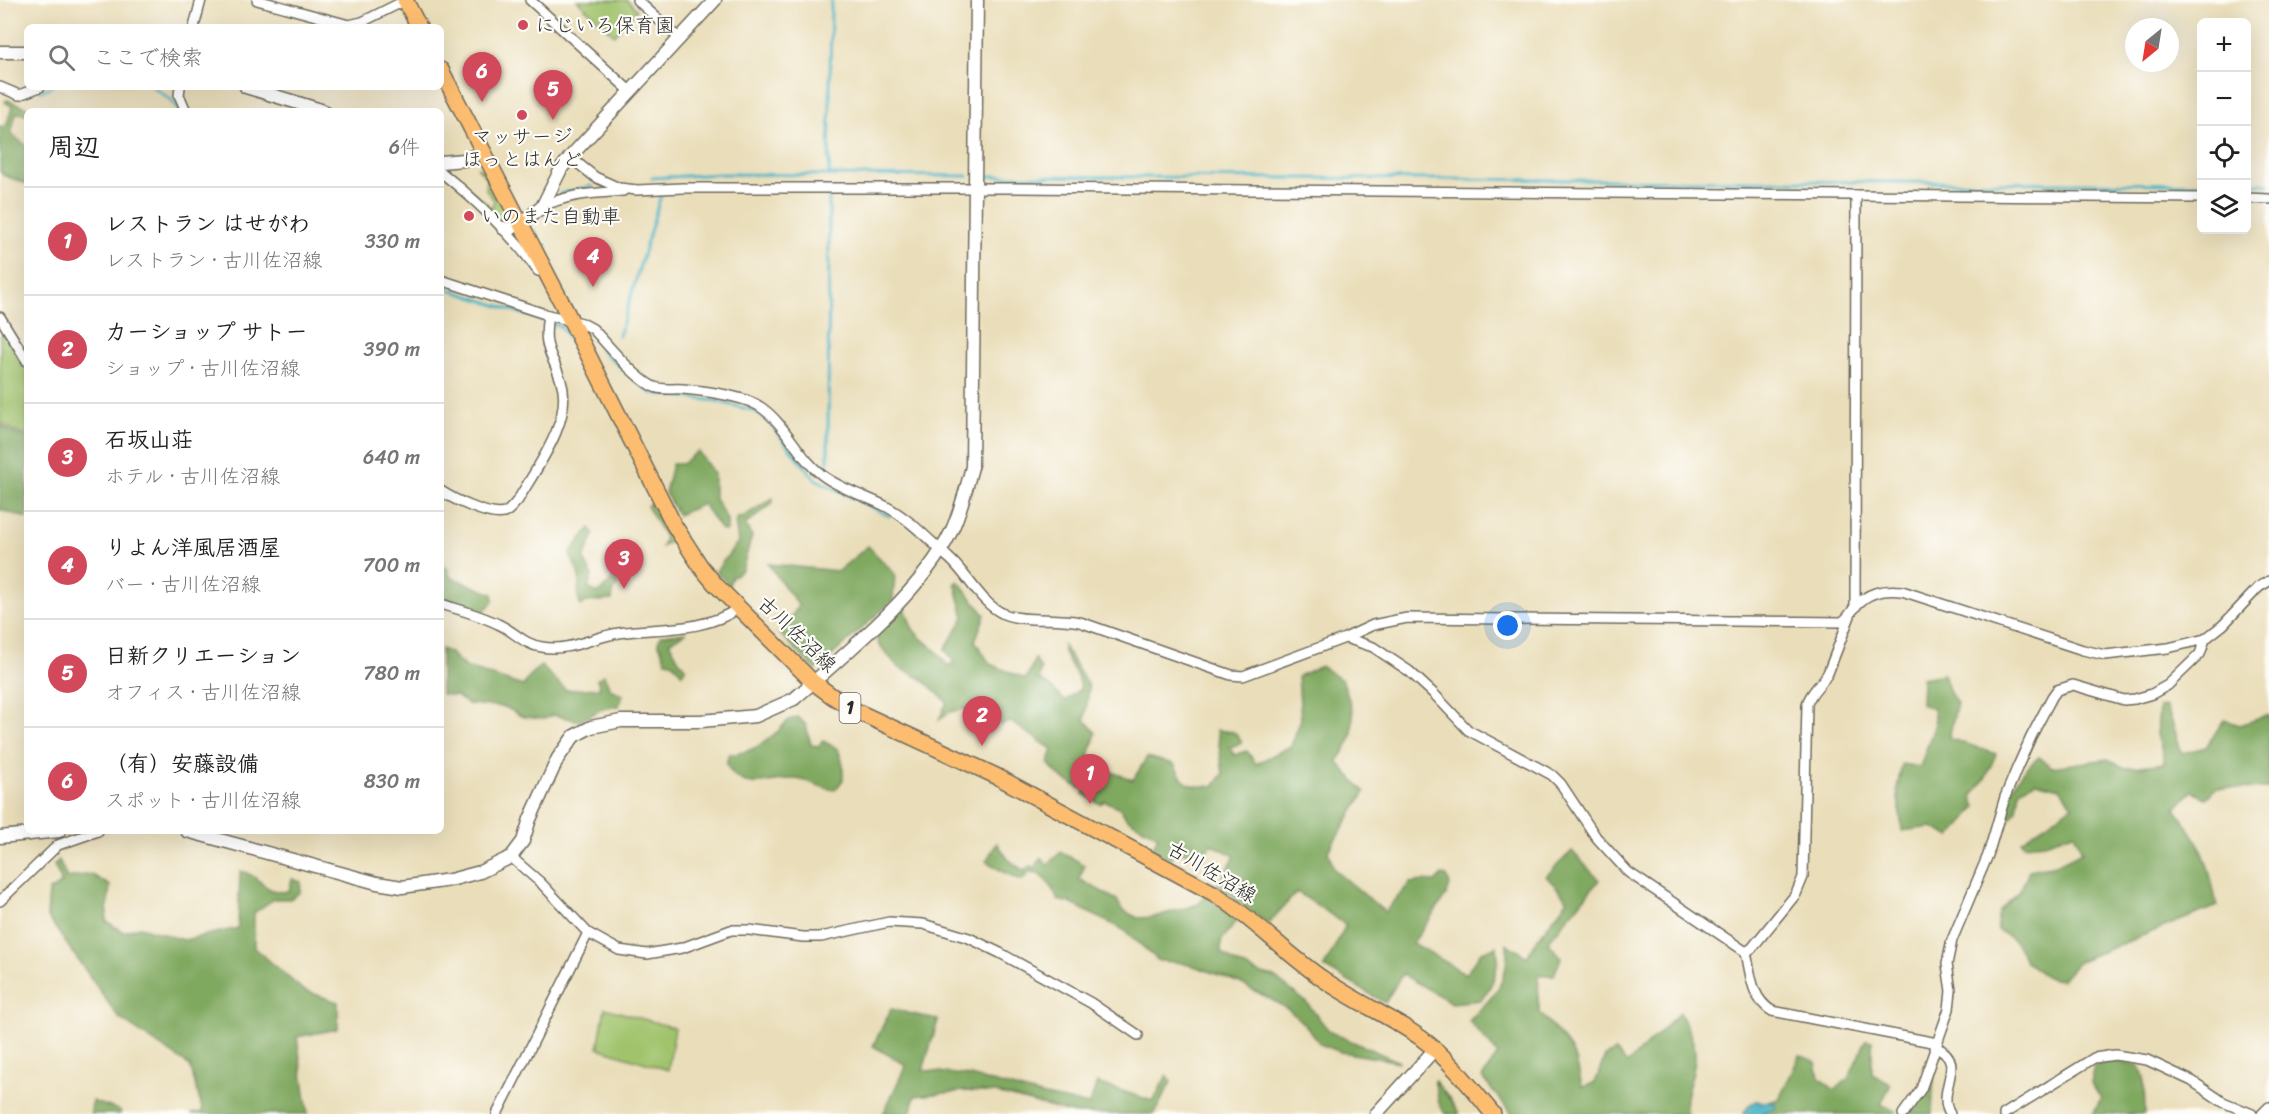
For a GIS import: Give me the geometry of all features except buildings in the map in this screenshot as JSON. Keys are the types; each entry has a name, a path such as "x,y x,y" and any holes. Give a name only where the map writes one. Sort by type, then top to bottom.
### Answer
{"main road":[{"path":"406,0 418,24"},
{"name":"古川佐沼線","path":"444,76 674,525 701,567 813,682 856,711 996,776 1215,894 1247,916 1322,979 1419,1037 1453,1067 1493,1114"}],"street":[{"path":"195,24 201,0"},
{"path":"257,0 345,24"},
{"path":"353,24 406,0"},
{"path":"530,0 631,92"},
{"path":"637,0 680,39"},
{"path":"542,207 561,169 570,158 715,0"},
{"path":"198,834 378,883 402,887 427,885 480,872 511,856 523,841 530,819 558,758 574,736 591,727 621,721 701,721 756,716 794,699 898,604 950,534 962,506 972,467 977,0"},
{"path":"0,52 24,52"},
{"path":"0,87 19,95 32,90"},
{"path":"180,90 179,95 185,108"},
{"path":"256,90 314,108"},
{"path":"444,162 464,160 483,152"},
{"path":"570,158 606,183 637,190"},
{"path":"444,174 503,228 532,262 567,313 593,329 653,387 715,394 747,401 761,407 821,475 888,507 909,523 954,562 1002,614 1080,622 1232,675 1243,676 1391,620 1421,617 1842,622 1881,590 1902,591 2083,650 2105,655 2168,648 2205,639 2223,626 2259,587 2269,581"},
{"path":"503,228 510,229 555,200 573,196 683,188 2197,198"},
{"path":"1746,952 1752,948 1796,894 1803,877 1807,704 1813,691 1825,680 1852,612 1856,195"},
{"path":"2251,198 2269,199"},
{"path":"444,281 548,316 567,313"},
{"path":"444,493 457,500 495,513 504,513 518,500 558,431 563,411 562,386 546,346 548,316"},
{"path":"0,317 24,356"},
{"path":"444,605 500,624 532,645 556,649 569,648 617,633 676,630 711,621 740,608"},
{"path":"1345,638 1373,647 1403,667 1434,694 1468,730 1552,775 1573,801 1596,837 1628,872 1746,952 1758,1000 1772,1011 1936,1045 1945,1051 1951,1063 1946,1101 1950,1114"},
{"path":"1903,1114 1921,1089 1951,1001 1947,964 1952,940 1988,855 2009,787 2052,697 2057,690 2073,685 2124,700 2152,694 2168,685 2200,654 2205,639"},
{"path":"0,837 30,834"},
{"path":"0,901 58,845 89,834"},
{"path":"511,856 541,883 588,933 619,950 647,954 682,948 731,930 749,930 803,938 821,937 889,922 923,924 969,938 1000,953 1091,1003 1138,1035"},
{"path":"497,1114 588,933"},
{"path":"1376,1114 1434,1049"},
{"path":"2004,1114 2094,1058 2115,1055 2147,1060 2162,1066 2192,1081 2223,1102 2252,1114"},
{"path":"2262,1114 2269,1107"}],"green space":[{"path":"577,0 627,0 637,10 614,35"},
{"path":"7,100 28,108 24,108 24,114 16,113 11,134 24,144 24,183 3,175 0,171 0,126 6,127 12,107 5,102"},
{"path":"477,167 485,172 511,222 505,225 454,176 460,178 461,182 492,208 494,200 486,190 487,179"},
{"path":"4,333 24,367 24,435 0,422 0,336"},
{"path":"0,425 24,437 24,517 0,510"},
{"path":"698,451 714,474 714,497 727,520 727,531 721,530 703,504 678,515 665,493 672,464 682,464"},
{"path":"773,498 772,504 745,525 752,536 742,570 732,577 729,585 716,571 738,542 735,521"},
{"path":"652,502 656,504 674,539 662,547 665,537 647,506"},
{"path":"590,528 594,534 584,559 592,576 588,588 598,593 615,577 618,584 613,591 612,600 586,602 581,606 578,596 578,574 570,553"},
{"path":"868,546 895,574 893,600 816,670 779,633 799,606 768,564 838,571"},
{"path":"444,566 448,569 450,577 493,594 493,602 482,613 444,599"},
{"path":"958,581 985,615 975,641 990,664 1026,679 1035,659 1041,669 1039,679 1065,701 1081,688 1065,656 1063,645 1089,687 1085,720 1096,733 1089,756 1096,766 1133,780 1147,757 1174,764 1185,781 1193,786 1214,786 1223,774 1217,730 1234,732 1241,743 1230,747 1234,755 1247,751 1256,764 1291,746 1301,719 1298,676 1321,666 1343,681 1353,713 1352,735 1337,762 1365,792 1328,851 1334,869 1385,912 1410,883 1435,882 1442,875 1447,876 1450,885 1447,894 1413,943 1466,974 1481,952 1497,946 1498,961 1495,975 1481,1000 1452,1003 1402,974 1385,1003 1324,967 1346,925 1297,892 1268,924 1217,885 1235,856 1211,844 1201,862 1177,849 1171,859 1152,849 1158,836 1126,818 1120,808 1105,801 1100,804 1083,794 1084,789 1060,776 1048,763 1053,750 1011,722 1001,725 964,709 950,712 939,720 947,702 922,679 898,667 879,645 876,635 905,608 915,632 939,654 945,664 952,665 953,660 945,649 964,617 955,583"},
{"path":"687,632 669,642 680,662 686,667 682,674 672,662 666,661 658,642 661,635"},
{"path":"444,650 465,667 523,686 533,672 541,666 566,690 600,688 597,679 604,675 610,689 623,695 619,706 602,709 580,721 553,715 544,719 523,717 505,707 468,704 456,696 444,694"},
{"path":"1944,674 1950,693 1957,703 1949,738 1996,754 1986,777 1972,797 1976,807 1951,837 1932,827 1902,831 1897,788 1902,764 1920,767 1935,724 1933,709 1921,704 1922,678"},
{"path":"2165,706 2182,753 2206,747 2224,720 2240,725 2269,715 2269,789 2216,788 2206,798 2192,791 2175,809 2193,833 2204,855 2217,906 2079,961 2062,980 2046,976 2025,962 2015,943 1998,930 1997,922 2002,908 2020,891 2029,870 2056,865 2082,852 2074,833 2045,843 2024,845 2021,841 2073,806 2060,788 2035,782 2020,790 2017,810 2003,827 2009,797 2024,771 2039,757 2052,767 2108,759 2125,768 2165,763 2157,734 2159,707"},
{"path":"798,717 806,725 811,745 818,746 823,741 838,749 843,764 843,780 835,790 795,779 762,783 747,782 733,774 727,765 729,754 756,747 774,735 791,719"},
{"path":"997,843 1008,859 1024,871 1030,866 1034,868 1041,858 1048,864 1061,852 1085,865 1079,879 1117,900 1122,910 1138,918 1154,917 1199,904 1204,895 1238,920 1221,941 1221,952 1234,962 1258,973 1274,977 1306,1002 1330,1032 1400,1062 1341,1052 1320,1044 1289,1010 1240,983 1197,967 1177,962 1159,961 1124,930 1070,903 1058,900 1051,886 1039,873 1030,872 1022,880 986,861"},
{"path":"1572,851 1599,880 1548,942 1561,958 1554,975 1539,975 1540,1013 1565,1041 1576,1059 1582,1087 1595,1083 1605,1056 1616,1051 1627,1064 1680,1012 1695,1053 1694,1069 1686,1098 1687,1114 1512,1114 1482,1078 1498,1054 1469,1021 1493,995 1503,979 1506,969 1507,944 1527,957 1539,937 1568,900 1546,876"},
{"path":"59,860 67,878 91,874 110,886 106,921 123,932 140,927 184,940 238,928 240,871 253,876 268,888 280,892 289,891 292,879 301,882 300,892 290,899 274,899 254,913 254,948 303,990 338,1002 338,1029 297,1037 308,1114 191,1114 203,1112 190,1066 119,1018 47,916 49,891 62,883 54,865"},
{"path":"605,1008 675,1028 668,1070 598,1048"},
{"path":"891,1009 938,1020 923,1070 970,1076 1089,1105 1097,1083 1153,1101 1167,1075 1171,1082 1154,1114 1075,1114 996,1093 964,1091 915,1096 910,1114 883,1114 906,1065 873,1046"},
{"path":"1866,1040 1872,1041 1872,1074 1891,1084 1881,1104 1897,1112 1895,1114 1757,1114 1761,1104 1779,1099 1800,1055 1816,1062 1819,1078 1835,1090 1848,1079"},
{"path":"2110,1061 2140,1066 2144,1077 2145,1114 2093,1114 2101,1098 2091,1083 2095,1065"},
{"path":"1934,1072 1932,1114 1910,1114 1925,1092"},
{"path":"1434,1080 1459,1114 1445,1114 1439,1103"},
{"path":"92,1101 121,1111 120,1114 91,1114"}],"water":[{"path":"1756,1101 1775,1103 1776,1109 1765,1111 1763,1114 1743,1114"}],"waterway":[{"path":"829,175 831,0"},
{"path":"157,90 171,100 177,108"},
{"path":"651,178 720,174 968,176"},
{"path":"985,176 2197,184"},
{"path":"2251,184 2269,184"},
{"path":"560,194 592,186"},
{"path":"828,461 829,194"},
{"path":"619,336 661,195"},
{"path":"444,288 560,326 571,341"},
{"path":"600,349 651,393 716,401 755,411 767,420 815,479 889,516"}],"place":[{"name":"にじいろ保育園","path":"523,25"},
{"name":"（有）安藤設備","path":"482,102"},
{"name":"マッサージ ほっとはんど","path":"522,115"},
{"name":"日新クリエーション","path":"553,120"},
{"name":"いのまた自動車","path":"469,216"},
{"name":"りよん洋風居酒屋","path":"593,287"},
{"name":"石坂山荘","path":"624,589"},
{"name":"カーショップ サトー","path":"982,746"},
{"name":"レストラン はせがわ","path":"1090,804"}]}
